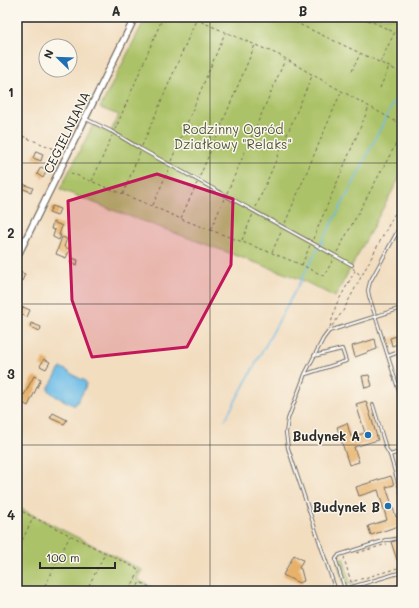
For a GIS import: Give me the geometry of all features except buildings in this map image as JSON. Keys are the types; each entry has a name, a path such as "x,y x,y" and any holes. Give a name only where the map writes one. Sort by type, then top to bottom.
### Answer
{"street":[{"name":"CEGIELNIANA","path":"17,257 135,17"}],"lane":[{"path":"85,119 111,131 352,266"},
{"path":"402,225 369,285 368,290 402,401"},
{"path":"336,591 288,448 286,433 288,419 305,374 322,339 329,331 402,308"},
{"path":"305,374 346,362 342,349 314,356"},
{"path":"388,356 402,351"},
{"path":"373,405 402,496"},
{"path":"390,455 402,451"},
{"path":"401,537 394,540 386,540 339,555 336,559 344,590 401,570"},
{"path":"355,586 356,591"},
{"path":"383,591 400,586"}],"path":[{"path":"71,173 91,182 163,17"},
{"path":"190,17 285,59 402,124"},
{"path":"284,17 402,73"},
{"path":"296,23 299,17"},
{"path":"362,17 395,32"},
{"path":"380,62 402,18"},
{"path":"122,194 196,20"},
{"path":"152,206 226,32"},
{"path":"181,219 255,45"},
{"path":"352,71 360,53"},
{"path":"211,230 285,59"},
{"path":"380,88 389,67"},
{"path":"242,241 313,75"},
{"path":"272,253 341,91"},
{"path":"302,265 370,106"},
{"path":"17,134 68,154"},
{"path":"329,331 342,311 402,200"},
{"path":"352,266 355,271 361,275"},
{"path":"329,331 336,306 355,271"},
{"path":"17,509 140,570 129,591"},
{"path":"17,551 33,517"},
{"path":"42,591 70,536"},
{"path":"351,555 388,544"},
{"path":"86,591 105,553"},
{"path":"344,558 351,582 398,568 402,561"},
{"path":"135,591 140,582 157,591"}],"highlighted area":[{"path":"157,174 233,199 231,265 187,347 92,357 72,300 68,201"}],"green space":[{"name":"Rodzinny Ogród Działkowy \"Relaks\"","path":"146,17 402,17 402,173 335,297 300,279 107,208 60,189 93,125 109,133 119,115 100,108"},
{"path":"17,507 142,570 137,579 159,591 17,591"},
{"path":"343,557 350,583 355,581 353,584 346,584 343,581 338,564 339,560"}],"water":[{"path":"61,368 86,382 84,391 75,405 56,396 48,389"}],"waterway":[{"path":"225,420 352,186 402,85"}],"place":[{"name":"Budynek A","path":"368,435"},
{"name":"Budynek B","path":"388,506"}]}
